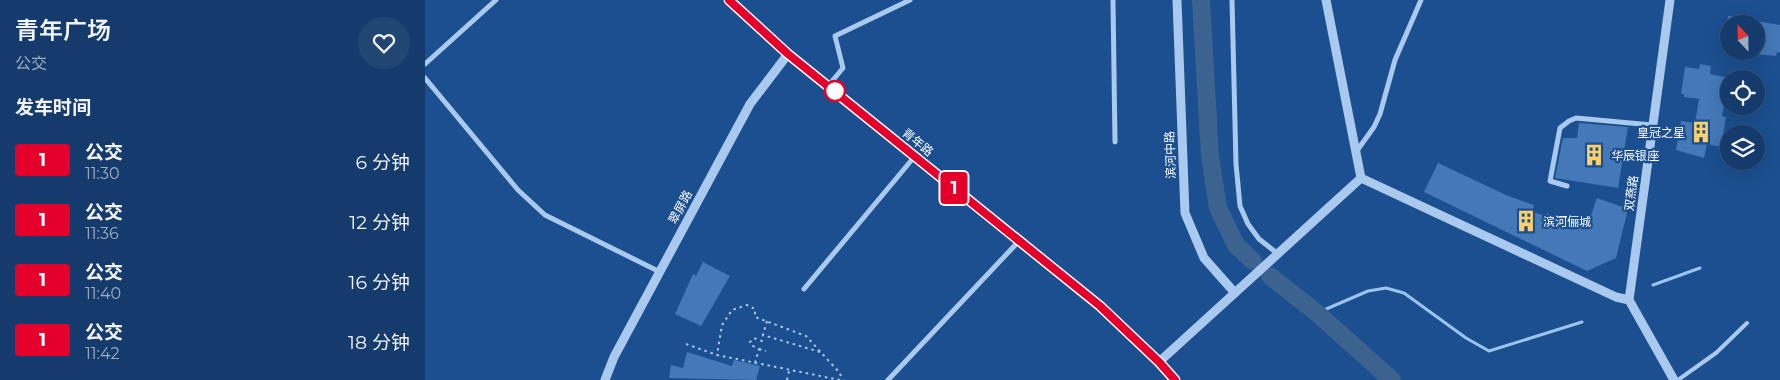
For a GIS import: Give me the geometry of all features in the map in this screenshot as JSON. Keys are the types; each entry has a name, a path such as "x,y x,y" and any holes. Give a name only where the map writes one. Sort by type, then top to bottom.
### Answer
{"street":[{"path":"425,64 496,0"},
{"name":"青年路","path":"729,0 788,54 1100,306 1159,362 1175,380"},
{"path":"828,86 843,68 835,36 910,0"},
{"path":"1113,0 1115,142"},
{"name":"滨河中路","path":"1177,0 1185,213 1204,258 1235,293"},
{"path":"1232,0 1236,164 1240,206 1253,231 1278,255"},
{"path":"1327,0 1361,178"},
{"path":"1356,152 1374,127 1380,114 1395,60 1421,0"},
{"name":"双燕路","path":"1629,300 1670,0"},
{"name":"翠屏路","path":"605,380 614,357 750,104 788,54"},
{"path":"425,78 518,190 545,215 660,272"},
{"path":"1567,186 1551,180 1560,128 1569,120 1576,118 1652,125"},
{"path":"804,288 915,156"},
{"path":"1159,362 1361,178"},
{"path":"1361,178 1616,297 1629,300 1674,380"},
{"path":"888,380 1019,241"}],"lane":[{"path":"1678,380 1716,353 1747,323"}],"path":[{"path":"717,355 722,325 732,310 747,305 755,309 755,317 806,336 839,372 842,380"},
{"path":"766,351 751,346 750,342 753,338 762,341 767,321"},
{"path":"763,335 821,352"},
{"path":"686,344 717,355 755,364 842,380"},
{"path":"755,364 759,349"},
{"path":"787,380 789,371"}],"building":[{"path":"1765,22 1780,25 1780,53 1777,52 1776,56 1765,55"},
{"path":"1700,64 1711,66 1710,74 1720,76 1720,115 1726,117 1725,125 1720,125 1720,147 1707,144 1704,158 1676,150 1681,121 1695,123 1699,99 1684,97 1684,94 1681,94 1685,67 1699,69"},
{"name":"华辰银座","path":"1579,123 1628,127 1618,188 1555,178 1563,138 1577,138"},
{"name":"滨河俪城","path":"1438,163 1506,195 1534,205 1532,212 1546,216 1547,213 1587,227 1597,198 1628,209 1616,258 1587,271 1424,192"},
{"path":"703,262 730,276 701,326 675,314 693,274 696,276"},
{"path":"687,352 732,366 734,360 760,366 756,380 669,378 671,365 683,368"}],"waterway":[{"path":"1201,0 1210,156 1218,208 1236,245 1253,261"},
{"path":"1653,285 1700,268"},
{"path":"1270,276 1317,313 1392,380"},
{"path":"1317,313 1368,291 1386,288 1404,293 1466,338 1489,351 1582,322"}],"bus line":[{"name":"1","path":"729,0 762,28 788,54 1100,306 1159,362 1175,380"}],"place":[{"name":"皇冠之星","path":"1701,132"},
{"name":"华辰银座","path":"1594,155"},
{"name":"滨河俪城","path":"1526,221"}]}
